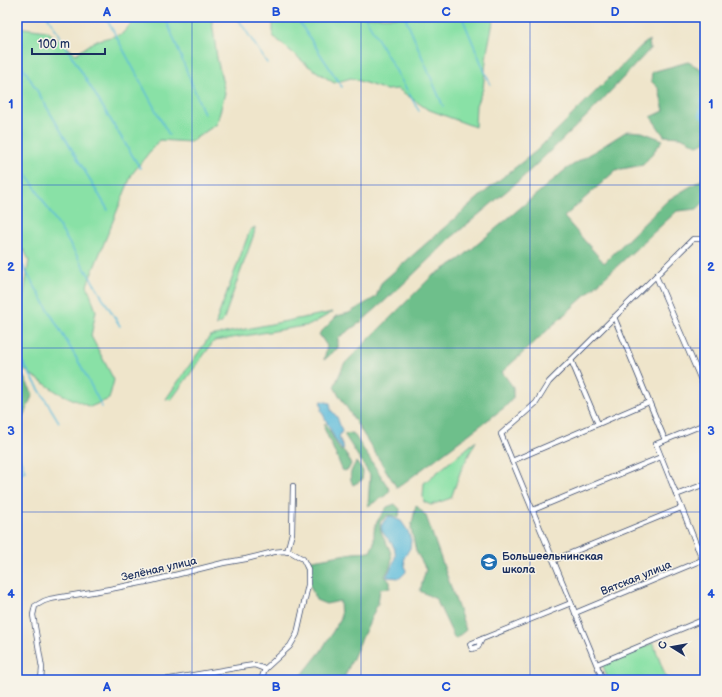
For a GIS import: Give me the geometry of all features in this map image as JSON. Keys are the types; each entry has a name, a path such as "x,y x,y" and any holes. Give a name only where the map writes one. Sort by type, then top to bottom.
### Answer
{"street":[{"path":"603,680 501,434 536,403 548,382 693,239 703,239 705,245"},
{"path":"656,276 705,389"},
{"path":"614,317 665,440"},
{"path":"571,360 598,424"},
{"path":"512,461 649,402"},
{"path":"705,424 656,444 705,566"},
{"path":"533,510 661,458"},
{"path":"676,495 705,484"},
{"path":"261,680 265,669 279,657 294,640 306,592 308,569 303,559 289,552 292,533 293,486"},
{"path":"554,560 681,508"},
{"path":"697,547 705,543"},
{"name":"Зелёная улица","path":"41,680 42,668 33,615 33,610 38,603 50,599 151,581 274,552 289,552"},
{"name":"Вятская улица","path":"575,613 702,560"},
{"path":"482,639 572,603"},
{"path":"596,664 705,618"},
{"path":"164,680 254,665 265,669"}],"green space":[{"path":"137,17 210,17 225,93 217,124 190,142 159,140 132,174 87,285 96,311 91,336 114,380 109,399 90,407 57,392 17,365 18,335 29,260 24,250 17,253 17,27 47,31 76,54 95,41 122,34"},
{"path":"273,17 494,17 487,52 483,89 476,105 475,127 427,109 398,89 386,90 351,78 334,83 307,65 273,36"},
{"path":"649,40 650,49 591,112 522,178 452,237 397,290 361,322 338,338 338,348 324,360 327,346 319,334 337,316 349,313 376,297 381,283 493,185 535,152 639,48"},
{"path":"688,62 705,71 705,142 697,145 681,137 664,136 651,117 664,111 659,89 651,81 652,72"},
{"path":"627,131 642,132 663,140 643,165 616,170 564,217 604,263 668,200 701,180 705,182 705,201 697,209 677,211 502,372 513,387 513,398 505,407 397,488 334,387 344,364 431,277 460,259 565,170"},
{"path":"255,227 254,234 223,321 216,326 217,319 250,230"},
{"path":"333,312 310,325 214,341 171,400 166,399 210,336"},
{"path":"17,365 33,394 17,430"},
{"path":"325,423 340,450 345,452 351,464 348,470 343,471 324,428"},
{"path":"353,433 390,490 385,496 368,506 370,475 344,434"},
{"path":"476,441 461,470 451,498 431,505 424,502 424,483"},
{"path":"356,462 363,471 362,480 353,485 351,473"},
{"path":"395,504 400,509 399,517 388,515 380,522 381,533 389,547 392,558 391,566 385,576 390,582 390,588 380,589 378,603 343,680 298,680 321,651 341,618 340,601 326,604 316,600 310,585 310,568 307,561 353,553 370,552 374,543 376,523 387,507"},
{"path":"416,505 426,516 466,630 455,639 436,599 420,591 426,569 416,551 411,528"},
{"path":"653,643 667,680 608,680 602,663"}],"water":[{"path":"320,402 330,403 331,410 337,417 342,431 339,437 344,449 342,450 321,410 322,406"},
{"path":"389,516 401,521 408,531 411,540 410,548 404,558 406,572 400,578 387,577 395,554 393,546 382,530 384,521"}],"waterway":[{"path":"48,17 140,168"},
{"path":"102,17 109,23 169,135"},
{"path":"104,19 109,17"},
{"path":"164,17 204,114"},
{"path":"237,17 267,63"},
{"path":"296,17 342,87"},
{"path":"365,17 419,111"},
{"path":"405,17 443,106"},
{"path":"462,17 490,84"},
{"path":"17,57 108,210"},
{"path":"705,101 703,114 705,116"},
{"path":"17,158 120,326"},
{"path":"17,256 81,366 102,407"},
{"path":"17,353 59,422"},
{"path":"17,451 25,471 17,474"}],"place":[{"name":"Большеельнинская школа","path":"489,562"}]}
